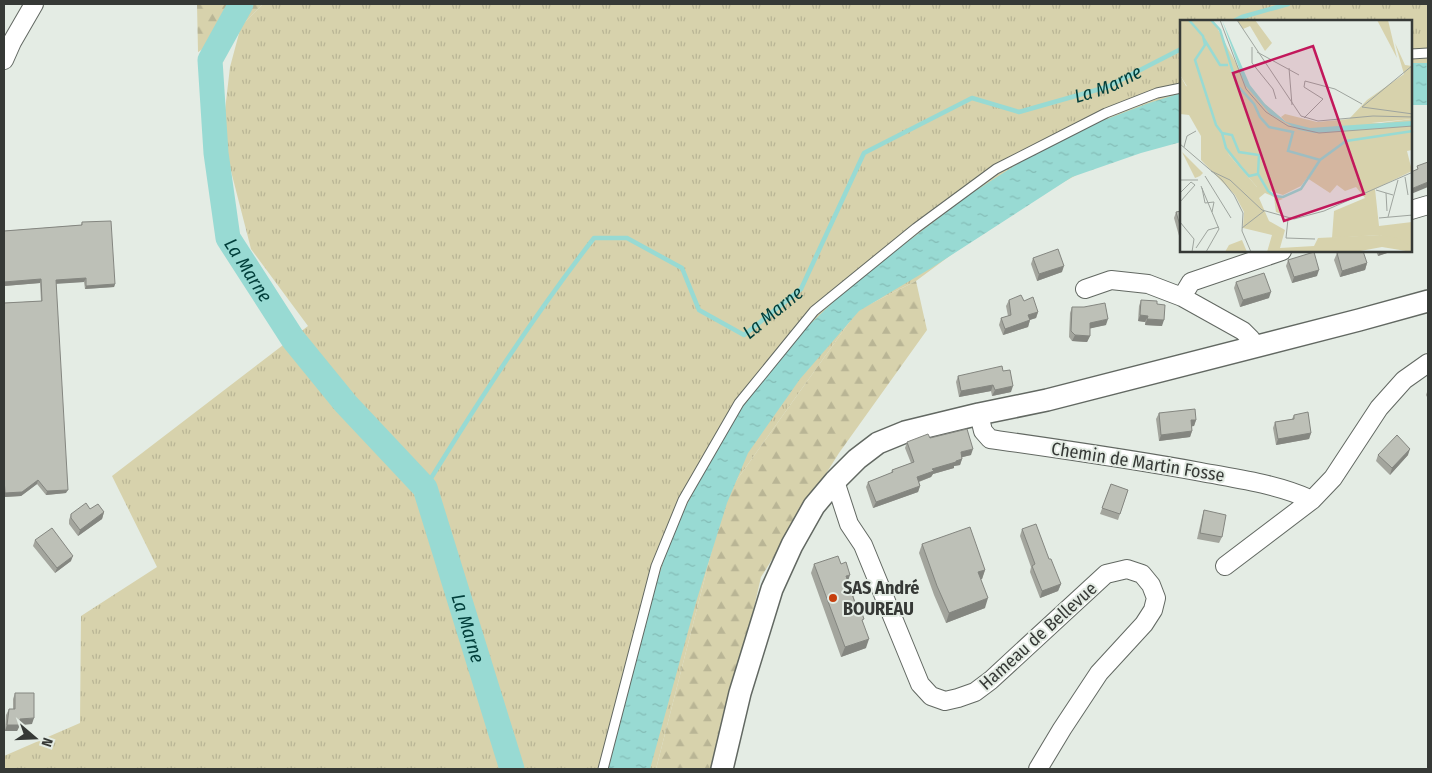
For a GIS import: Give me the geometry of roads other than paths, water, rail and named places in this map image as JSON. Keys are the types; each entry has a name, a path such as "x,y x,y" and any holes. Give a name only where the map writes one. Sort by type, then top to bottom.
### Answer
{"street":[{"path":"4,60 8,40 34,4"},
{"path":"1412,210 1428,205"},
{"path":"1182,297 1191,282 1279,252"},
{"path":"1085,289 1111,280 1148,284 1182,297 1243,331 1251,339 1253,347"},
{"path":"722,769 740,693 772,589 792,545 814,506 835,481 856,459 878,443 905,432 1047,400 1428,301"},
{"path":"1226,566 1312,500 1333,478 1379,408 1404,380 1428,363"},
{"name":"Chemin de Martin Fosse","path":"979,414 983,431 990,439 1132,460 1247,480 1295,492 1312,500"},
{"name":"Hameau de Bellevue","path":"835,481 849,524 863,545 920,684 931,696 945,701 975,692 1106,574 1126,569 1142,574 1151,585 1156,598 1154,610 1144,624 1099,673 1038,769"}],"lane":[{"path":"1412,54 1428,53"},
{"path":"603,769 656,566 683,500 739,403 814,312 916,228 996,169 1106,113 1157,93 1180,88"}],"water":[{"path":"1412,63 1428,63 1428,105 1412,105"},
{"path":"1180,93 1180,142 1141,153 1072,177 933,267 859,311 800,379 748,453 727,503 697,599 650,769 608,769 655,588 673,531 716,449 746,398 766,371 804,330 852,284 969,195 1031,155 1091,125"}],"waterway":[{"name":"La Marne","path":"241,4 210,60 216,153 228,238 293,339 346,404 425,488 512,769"},
{"name":"La Marne","path":"1236,20 1288,4"},
{"name":"La Marne","path":"425,488 506,361 594,238 627,238 682,268 699,310 744,335 801,289 864,153 972,98 1019,112 1107,87 1180,50"}],"place":[{"name":"SAS André BOUREAU","path":"833,598"}]}
